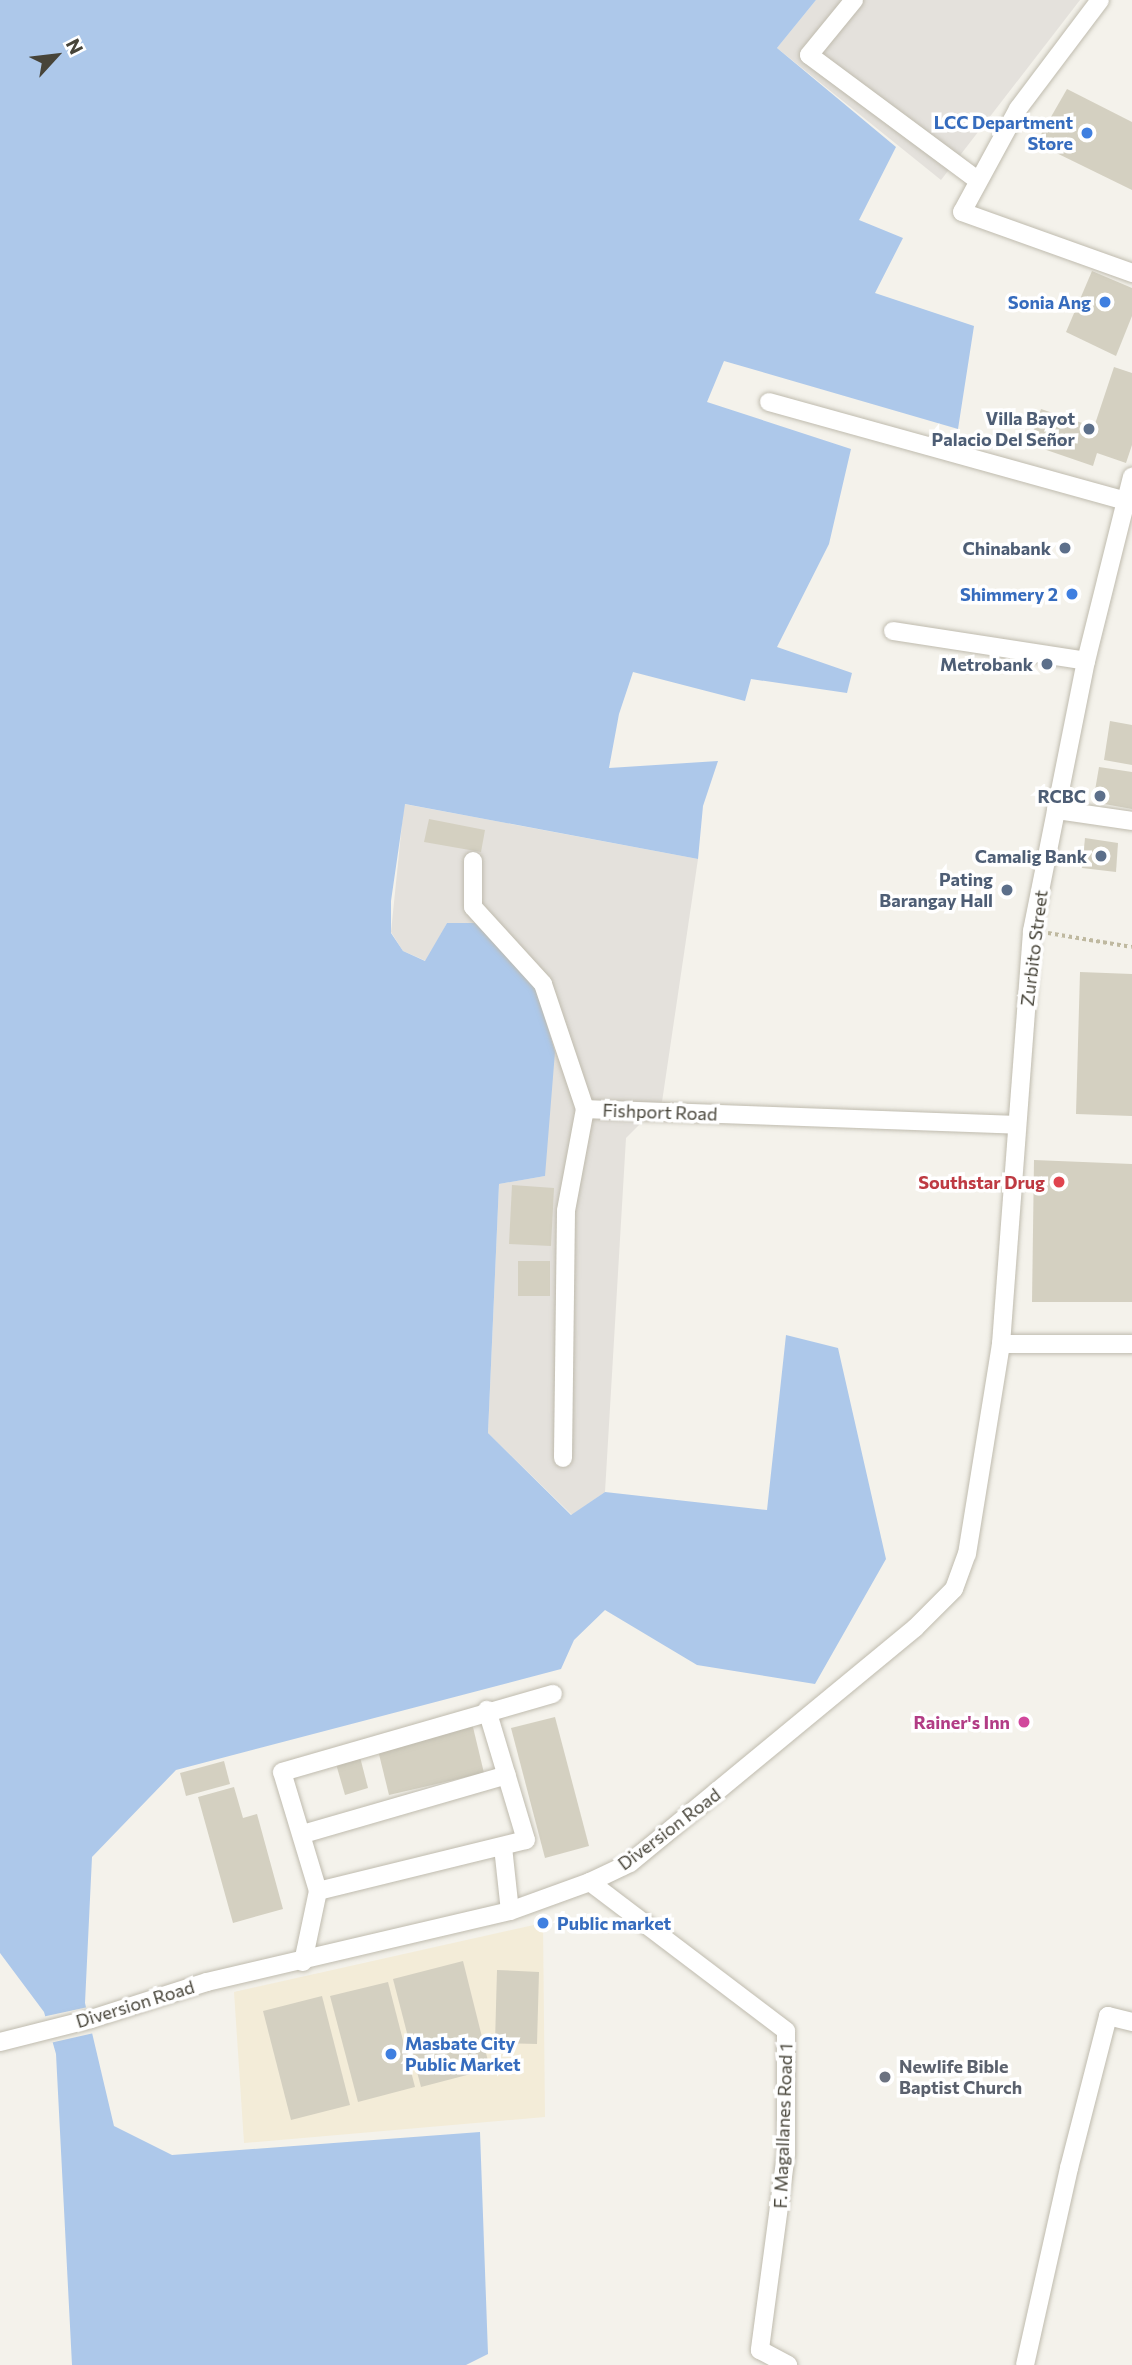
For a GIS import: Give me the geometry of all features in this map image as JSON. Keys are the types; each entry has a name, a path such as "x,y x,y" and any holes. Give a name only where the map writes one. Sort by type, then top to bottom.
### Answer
{"street":[{"path":"854,0 809,55 976,179"},
{"path":"1100,0 1018,108 976,179 962,212 1132,273"},
{"path":"769,402 1125,501"},
{"name":"Zurbito Street","path":"1001,1344 1032,931 1086,661 1125,528 1125,501 1132,477"},
{"path":"893,631 1086,661"},
{"path":"1056,810 1132,821"},
{"name":"Fishport Road","path":"473,860 473,907 543,985 585,1109 1016,1125"},
{"path":"563,1458 566,1212 585,1109"},
{"path":"1001,1344 1132,1344"},
{"name":"Diversion Road","path":"0,2042 91,2019 207,1982 303,1962 510,1911 590,1882 630,1863 915,1629 954,1589 967,1554 1001,1344"},
{"path":"303,1962 318,1891 303,1834 282,1772 552,1693"},
{"path":"318,1891 526,1840 487,1710"},
{"path":"303,1834 507,1775"},
{"path":"503,1847 510,1911"},
{"name":"F. Magallanes Road 1","path":"590,1882 786,2031 786,2154 760,2350 788,2365"},
{"path":"1025,2365 1069,2168 1108,2016 1132,2022"}],"path":[{"path":"1032,931 1132,947"}],"shaded area":[{"path":"816,0 1080,0 941,180 777,48"},
{"path":"404,804 698,859 662,1102 626,1138 605,1492 572,1515 488,1433 499,1184 545,1176 447,923 426,961 403,951 391,932"},
{"name":"Masbate City Public Market","path":"543,1923 545,2117 244,2143 234,1992"}],"water":[{"path":"0,0 816,0 777,48 896,147 859,220 903,238 875,293 974,326 958,429 724,361 707,402 851,449 829,544 777,647 852,673 847,693 751,679 745,701 633,672 619,714 609,768 718,761 703,806 698,859 405,804 391,901 391,933 403,951 425,961 447,923 475,923 534,979 555,1052 545,1176 499,1184 488,1433 571,1515 605,1492 767,1510 786,1335 838,1348 886,1559 815,1684 697,1665 605,1610 574,1640 561,1669 176,1770 92,1857 85,2003 114,2126 172,2155 480,2132 488,2354 466,2365 72,2365 56,2054 44,2012 0,1953"}],"pier":[{"path":"88,2007 94,2033 50,2043 42,2017"}],"building":[{"name":"LCC Department Store","path":"1067,89 1132,122 1132,190 1036,143"},
{"name":"Sonia Ang","path":"1092,271 1132,288 1132,316 1116,356 1066,332"},
{"path":"1114,367 1132,373 1132,445 1126,463 1097,453 1093,466 1029,444 1041,409 1094,427"},
{"path":"1110,721 1132,725 1132,765 1104,760"},
{"path":"1099,767 1132,772 1132,809 1093,802"},
{"path":"429,819 485,830 481,852 424,842"},
{"name":"Camalig Bank","path":"1085,838 1118,843 1116,872 1082,868"},
{"path":"1080,972 1132,974 1132,1116 1076,1114"},
{"path":"1034,1160 1132,1164 1132,1302 1032,1302"},
{"path":"512,1185 554,1188 551,1246 509,1244"},
{"path":"518,1261 550,1261 550,1296 518,1296"},
{"path":"555,1717 589,1846 545,1858 511,1728"},
{"path":"472,1723 484,1773 389,1795 377,1746"},
{"path":"360,1757 368,1788 345,1795 336,1764"},
{"path":"224,1761 230,1784 186,1796 180,1773"},
{"path":"234,1787 243,1818 257,1814 283,1909 233,1923 198,1797"},
{"path":"463,1961 490,2069 421,2087 393,1979"},
{"path":"497,1970 539,1972 537,2044 495,2043"},
{"path":"388,1982 415,2087 358,2102 330,1996"},
{"path":"322,1996 350,2105 291,2120 263,2011"}],"place":[{"name":"LCC Department Store","path":"1087,133"},
{"name":"Sonia Ang","path":"1105,302"},
{"name":"Villa Bayot Palacio Del Señor","path":"1089,429"},
{"name":"Chinabank","path":"1065,548"},
{"name":"Shimmery 2","path":"1072,594"},
{"name":"Metrobank","path":"1047,664"},
{"name":"RCBC","path":"1100,796"},
{"name":"Camalig Bank","path":"1101,856"},
{"name":"Pating Barangay Hall","path":"1007,890"},
{"name":"Southstar Drug","path":"1059,1182"},
{"name":"Rainer's Inn","path":"1024,1722"},
{"name":"Public market","path":"543,1923"},
{"name":"Masbate City Public Market","path":"391,2054"},
{"name":"Newlife Bible Baptist Church","path":"885,2077"}]}
